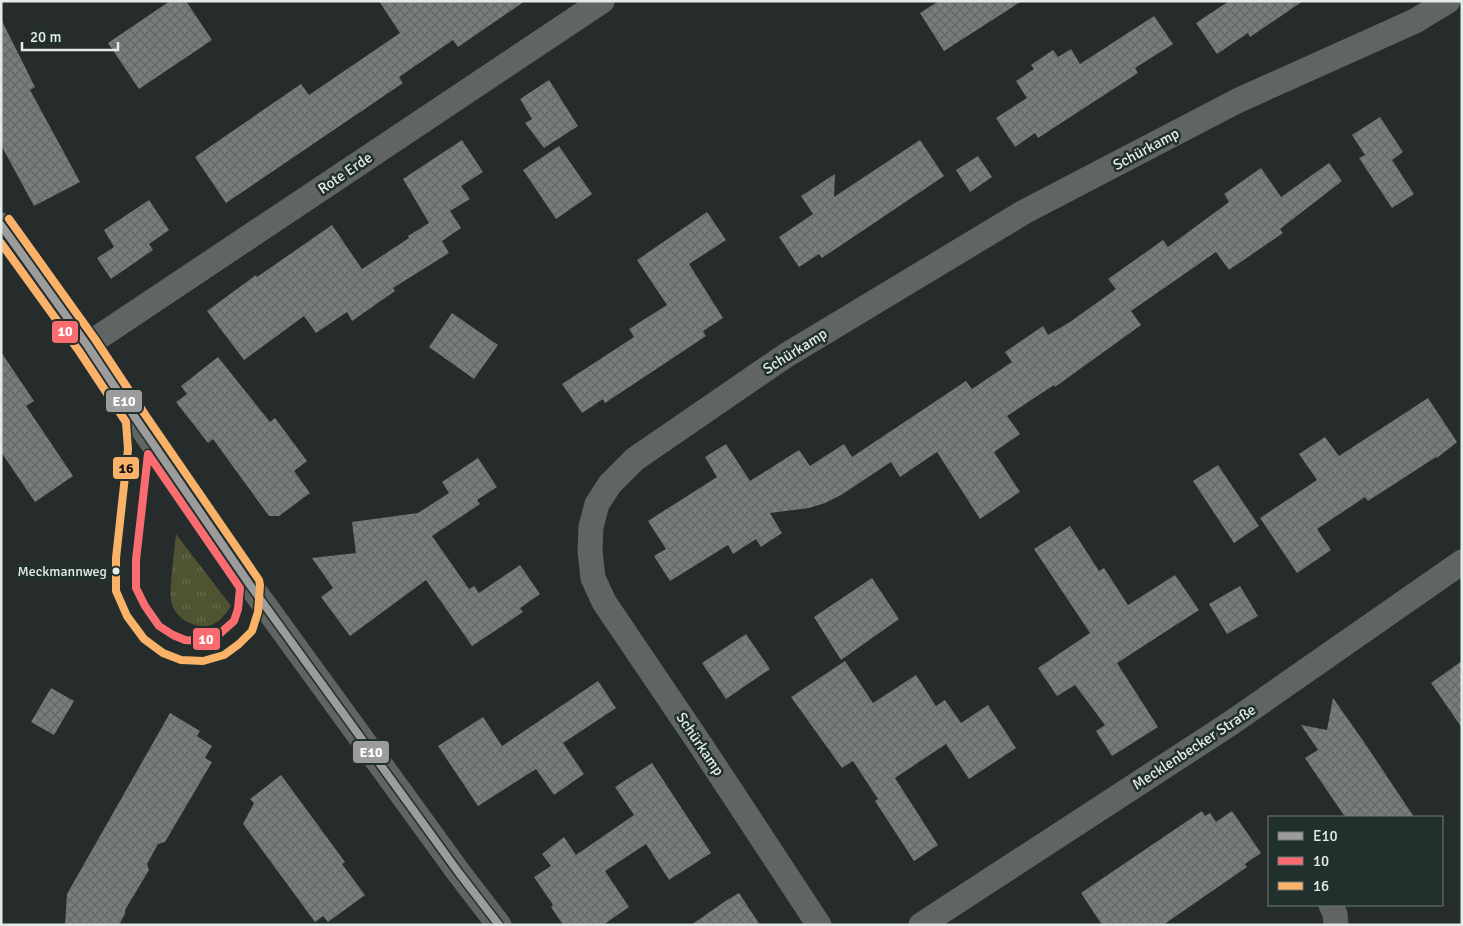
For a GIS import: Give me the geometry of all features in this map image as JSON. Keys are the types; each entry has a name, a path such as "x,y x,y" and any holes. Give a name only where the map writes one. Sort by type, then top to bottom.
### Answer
{"street":[{"name":"Rote Erde","path":"87,345 602,1"},
{"name":"Schürkamp","path":"819,925 604,602 593,578 590,551 591,527 597,504 610,484 635,459 785,356 1024,212 1237,101 1415,21 1448,1"},
{"path":"1,225 87,345 250,585 498,925"},
{"name":"Mecklenbecker Straße","path":"921,925 1232,724 1462,562"},
{"path":"1332,906 1336,925"}],"green space":[{"path":"176,534 231,606 222,618 211,625 201,626 192,624 179,616 172,604 172,570"}],"building":[{"path":"170,1 186,1 212,40 139,89 108,43"},
{"path":"379,1 525,1 458,47 453,40 399,77 403,83 226,203 195,157 301,84 309,95 400,33"},
{"path":"939,1 1022,1 944,51 920,13"},
{"path":"1229,1 1303,1 1250,37 1248,33 1217,54 1196,23"},
{"path":"1154,16 1173,44 1135,68 1138,73 1038,138 1035,133 1015,147 996,118 1027,98 1016,81 1034,69 1031,65 1053,50 1058,57 1071,49 1080,64"},
{"path":"1,19 35,87 30,90 80,182 34,206 1,145"},
{"path":"549,80 578,126 544,148 525,123 532,119 520,99"},
{"path":"1380,117 1403,152 1392,160 1414,194 1392,208 1359,158 1365,155 1352,135"},
{"path":"462,140 483,172 461,186 470,199 450,211 461,228 442,241 449,253 393,288 395,291 352,321 347,312 316,333 304,316 244,360 207,311 256,275 257,277 332,225 362,269 409,238 408,236 429,223 403,179"},
{"path":"920,140 944,176 822,258 819,254 799,267 779,237 813,214 801,196 835,174 834,197"},
{"path":"559,146 592,194 556,219 523,170"},
{"path":"978,156 992,177 970,192 956,170"},
{"path":"1329,163 1342,181 1280,229 1283,233 1229,270 1216,252 1131,311 1141,325 1055,387 1054,385 1007,416 1020,434 994,452 1020,492 980,519 937,452 900,477 891,462 841,495 825,503 809,508 770,513 782,533 761,547 756,539 733,554 728,545 670,581 654,556 666,549 648,521 717,477 705,457 726,444 750,481 799,450 810,466 844,444 852,457 966,381 972,389 1012,362 1005,352 1043,326 1048,335 1070,322 1116,289 1108,279 1163,240 1168,247 1229,202 1224,194 1261,168 1281,197"},
{"path":"149,200 169,230 149,244 153,250 111,279 97,258 114,247 104,230"},
{"path":"707,212 726,240 689,264 723,318 703,331 706,336 605,403 603,399 582,413 562,384 634,337 629,329 667,305 637,260"},
{"path":"452,313 498,345 474,379 429,347"},
{"path":"1,352 34,401 26,406 73,476 35,502 1,452"},
{"path":"218,357 270,422 275,418 307,461 294,471 310,493 279,516 269,516 213,439 208,443 176,402 187,394 181,386"},
{"path":"1428,398 1457,442 1437,458 1368,501 1365,497 1317,529 1331,550 1297,573 1260,518 1317,480 1299,454 1325,437 1339,456"},
{"path":"478,458 497,487 477,500 480,504 432,536 469,589 474,586 479,593 520,565 540,594 520,608 523,612 472,646 426,580 350,636 321,597 333,588 312,558 356,553 352,522 418,513 449,493 442,482"},
{"path":"1218,465 1259,526 1234,543 1193,481"},
{"path":"1070,526 1099,571 1104,568 1128,605 1175,575 1199,610 1117,663 1158,727 1112,756 1096,731 1105,725 1075,685 1057,696 1038,668 1090,633 1034,549"},
{"path":"872,578 899,619 841,660 814,617"},
{"path":"1240,586 1258,616 1227,634 1209,604"},
{"path":"746,634 770,669 726,699 702,663"},
{"path":"845,661 873,703 916,675 936,706 945,700 961,723 988,705 1016,748 969,779 946,744 895,778 938,845 914,861 875,801 878,799 853,761 842,768 791,697"},
{"path":"1462,661 1462,728 1431,683"},
{"path":"598,681 616,708 563,743 584,774 554,795 536,769 478,806 438,746 483,717 502,746"},
{"path":"51,688 74,701 54,735 31,722"},
{"path":"1333,698 1413,816 1344,816 1305,758 1318,750 1301,725 1327,730"},
{"path":"170,713 200,731 197,736 212,746 205,758 212,762 165,842 158,844 147,864 149,870 125,910 119,925 65,925 67,894"},
{"path":"652,763 711,853 669,880 646,844 605,871 629,907 603,925 563,925 551,907 553,905 534,877 551,866 542,854 564,837 576,855 634,815 615,787"},
{"path":"281,775 345,862 342,864 365,895 328,922 323,916 315,922 243,824 254,803 250,799"},
{"path":"1202,811 1205,816 1210,813 1216,822 1232,811 1261,853 1245,864 1247,867 1163,925 1102,925 1081,893"},
{"path":"739,893 760,925 691,925 727,900"}],"transit line":[{"name":"10","path":"9,219 95,339 144,413"},
{"name":"16","path":"1,243 79,351 126,422 128,449 116,558 116,591 127,616 144,639 163,653 181,660 203,661 224,655 252,631 258,612 259,580 95,339 9,219"},
{"name":"E10","path":"1,225 87,345 250,585 459,873 499,925"},
{"name":"10","path":"1,243 79,351 126,422"},
{"name":"10","path":"148,454 240,588 238,609 234,621 216,637 200,641 185,640 173,635 159,626 145,606 136,588 136,560 148,454"}],"place":[{"name":"Meckmannweg","path":"116,571"}]}
